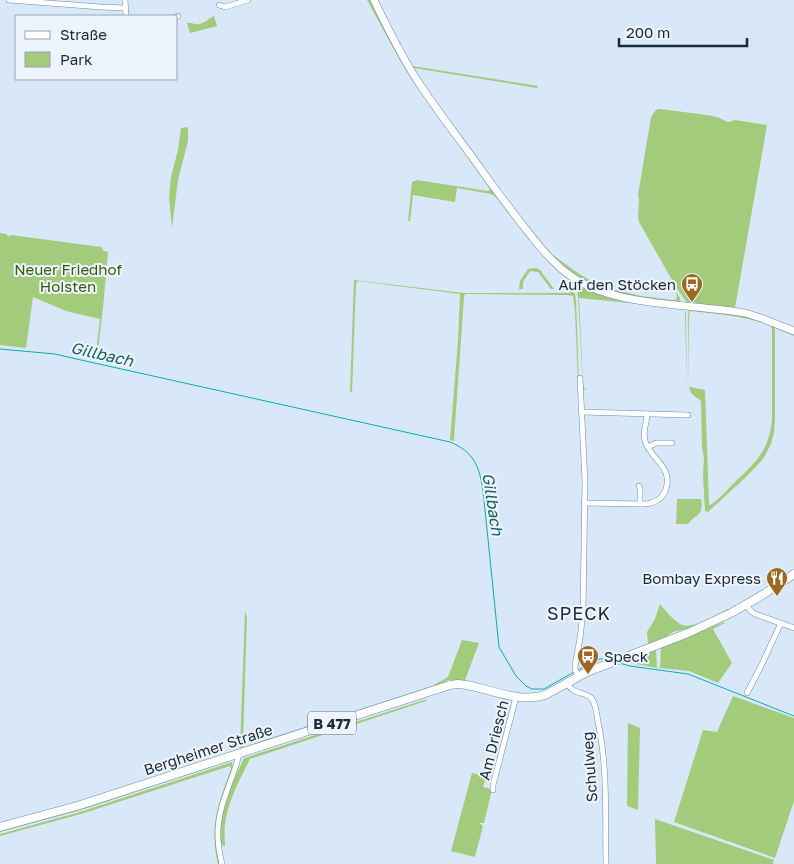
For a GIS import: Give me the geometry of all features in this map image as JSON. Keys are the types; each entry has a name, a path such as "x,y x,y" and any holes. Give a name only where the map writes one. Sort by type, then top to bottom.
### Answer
{"main road":[{"path":"374,0 401,53 428,97 548,257 564,271 584,285 614,296 648,302 745,313 794,331"},
{"name":"B 477","path":"516,697 540,697 567,683 576,673 656,645 675,633 704,625 746,605 794,574"},
{"name":"Bergheimer Straße","path":"0,827 77,806 450,685 458,684 483,688 516,697"}],"street":[{"path":"9,0 101,8 125,8"},
{"path":"125,0 126,15"},
{"path":"219,5 225,7 248,0"},
{"path":"576,673 582,612 584,503 580,378"},
{"path":"582,412 688,415"},
{"path":"584,503 640,504 651,503 661,498 667,484 667,478 665,469 644,440 647,414"},
{"path":"648,447 656,443 672,443"},
{"path":"639,486 640,504"},
{"path":"746,605 755,614 794,628"},
{"path":"747,693 781,623"},
{"name":"Schulweg","path":"567,683 574,691 592,700 599,726 603,758 606,864"},
{"name":"Am Driesch","path":"493,790 516,697"},
{"path":"222,864 217,841 219,815 236,768 239,753"}],"green space":[{"path":"367,0 371,0 400,56 531,239 529,240 495,196 457,188 455,202 413,195 410,221 408,221 412,182 417,180 488,191 490,189 412,80"},
{"path":"376,0 378,0 394,33"},
{"path":"214,16 217,26 190,33 187,23 201,23"},
{"path":"395,35 412,66 538,86 537,88 414,68 430,94 514,209 549,252 591,281 607,288 641,296 673,300 677,297 676,292 680,298 678,303 642,298 596,286 572,273 547,252 525,225 424,86 411,66"},
{"path":"656,110 707,115 728,122 735,120 767,125 735,308 761,314 794,328 774,321 688,304 676,287 639,222 638,217 638,195 651,117"},
{"path":"188,127 188,141 178,180 172,228 169,196 171,177 181,128"},
{"name":"Neuer Friedhof Hoisten","path":"0,233 7,234 7,236 101,247 104,251 108,252 98,360 95,360 100,319 66,311 33,297 26,348 0,345"},
{"path":"536,268 540,270 554,289 551,289 538,272 530,271 523,282 523,289 519,289 520,281 528,269"},
{"path":"354,280 463,293 573,292 576,300 579,383 573,296 465,294 455,441 450,440 460,294 358,281 356,284 352,392 350,392"},
{"path":"578,288 590,290 612,299 684,308 685,310 579,298 583,383 584,388 587,390 583,389"},
{"path":"689,309 747,316 794,333 794,336 775,328 775,420 771,444 763,459 708,512 705,511 701,401 692,393 689,386 688,316","holes":["690,311 731,316 771,326 772,330 772,420 768,441 754,463 710,505 705,390 689,386"]},
{"path":"685,310 686,312 687,398"},
{"path":"677,499 701,499 702,505 699,514 688,524 676,524"},
{"path":"660,604 674,620 685,626 697,624 728,609 729,611 689,628 673,632 663,639 648,645 647,632 655,619"},
{"path":"245,611 247,617 244,747 358,710 357,712 242,749 240,747"},
{"path":"724,622 713,629 732,663 718,683 689,671 660,668 661,648"},
{"path":"462,640 479,643 465,680 448,680 434,687 361,711 358,710 432,686 448,677"},
{"path":"656,650 657,668 626,662"},
{"path":"733,696 794,718 794,801 775,858 674,822 703,730 717,732"},
{"path":"427,699 426,701 250,759 229,807 225,827 225,847 220,843 221,821 226,799 244,758"},
{"path":"628,723 640,728 638,810 627,806"},
{"path":"228,760 230,761 81,810 0,832 0,829"},
{"path":"232,762 230,778 216,819 216,842 220,864 218,864 214,838 216,815 231,769 230,766 81,814 0,836 0,834 80,812"},
{"path":"472,773 492,778 485,781 483,787 492,789 484,823 479,823 483,826 475,857 451,851"},
{"path":"655,819 774,860 773,864 656,864"}],"waterway":[{"name":"Gillbach","path":"0,349 55,354 450,442 458,446 465,450 474,461 483,490 499,647 516,676 532,689 544,689 574,672"},
{"name":"Gillbach","path":"578,670 598,660 610,660"},
{"name":"Gillbach","path":"619,663 688,674 794,716"}],"place":[{"name":"Auf den Stöcken","path":"692,303"},
{"name":"Bombay Express","path":"777,597"},
{"name":"Speck","path":"588,675"}],"district":[{"name":"SPECK","path":"579,613"}]}
